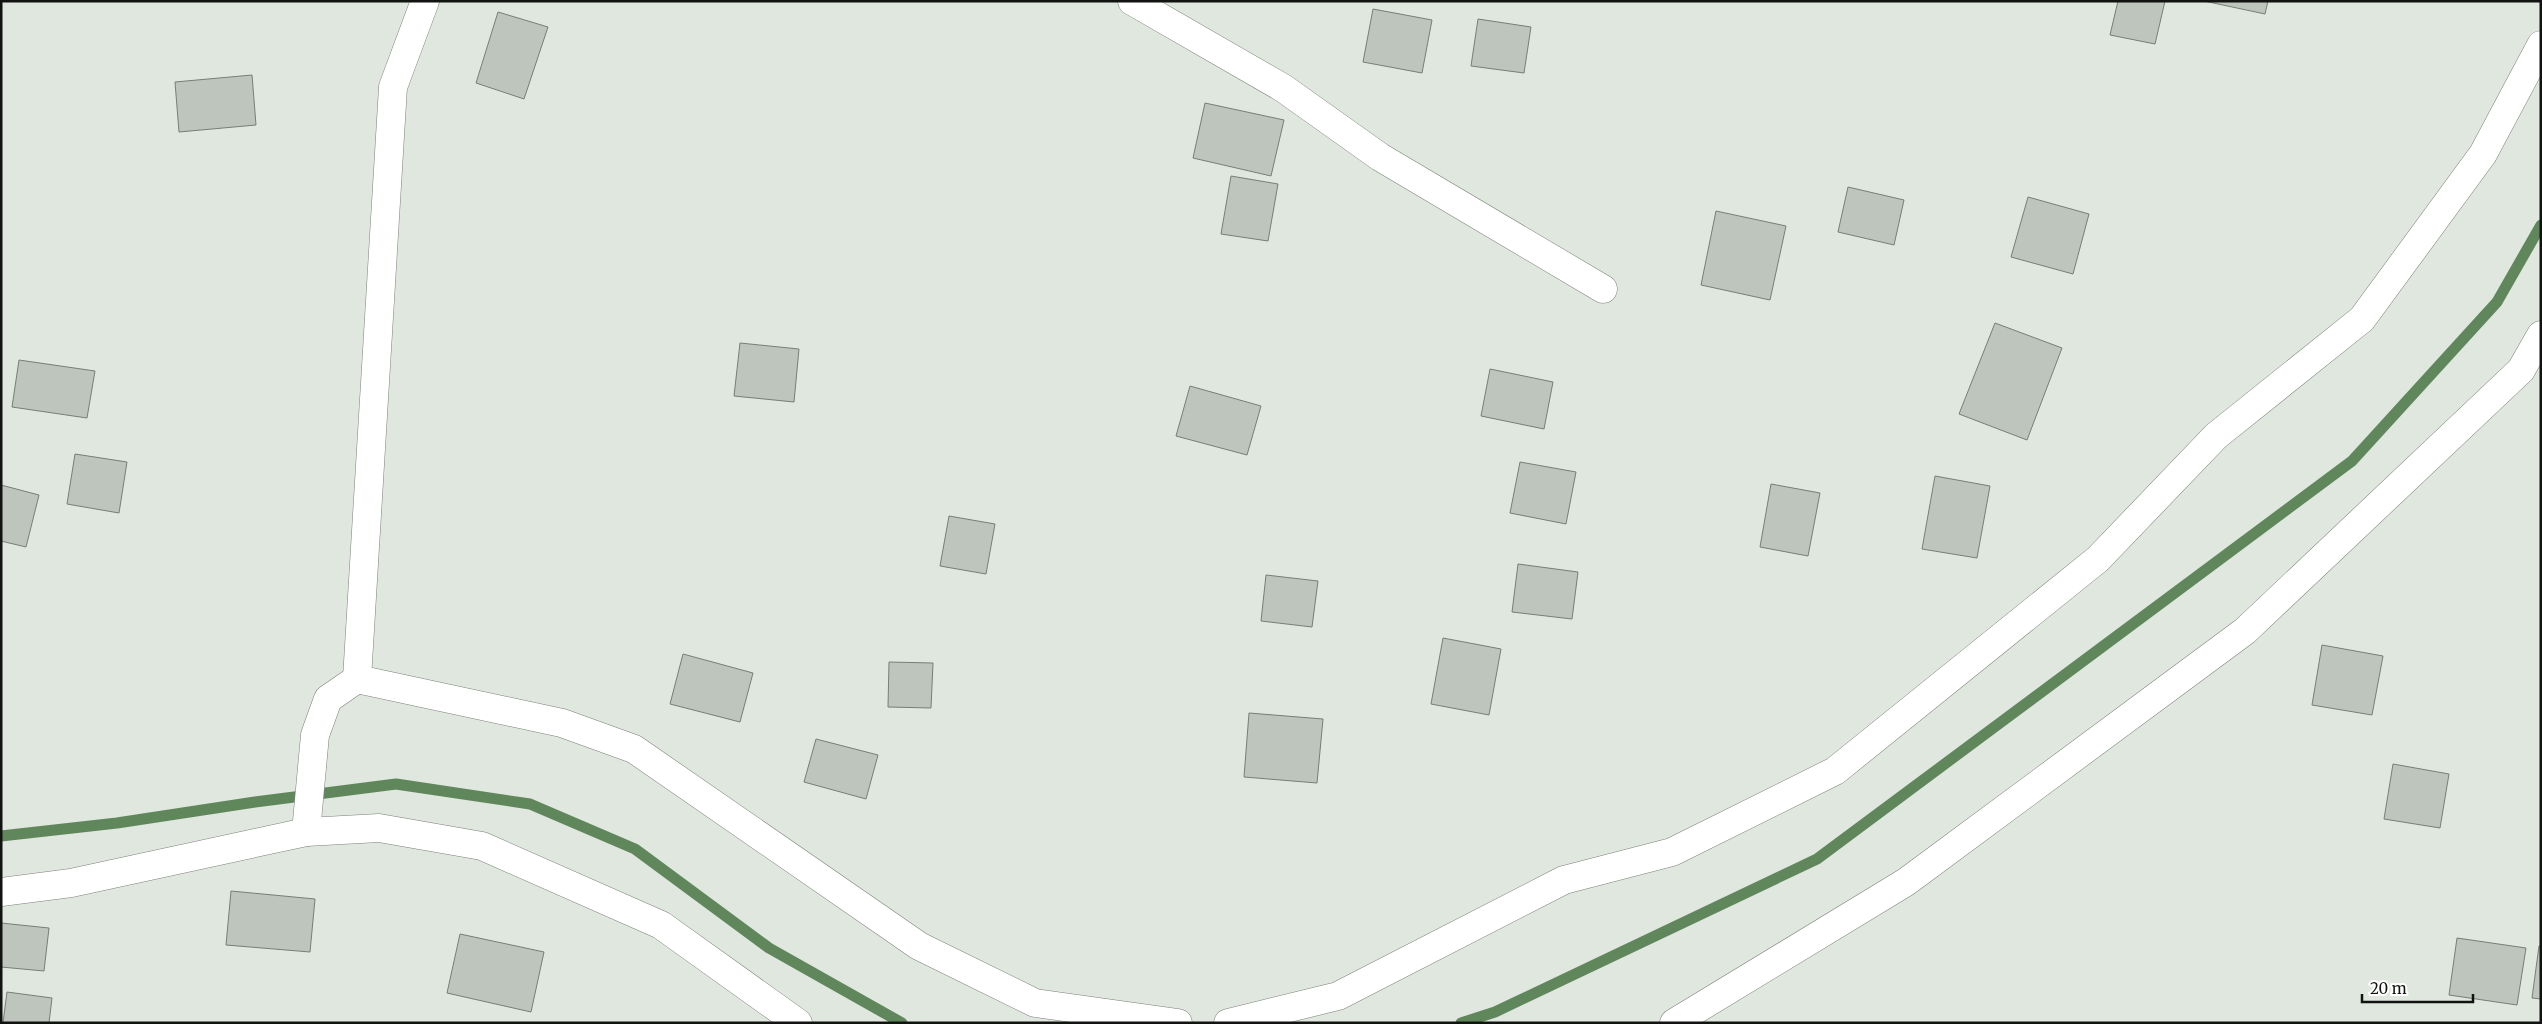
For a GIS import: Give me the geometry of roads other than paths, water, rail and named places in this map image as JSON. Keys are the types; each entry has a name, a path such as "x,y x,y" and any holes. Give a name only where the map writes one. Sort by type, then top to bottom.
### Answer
{"street":[{"path":"357,679 393,87 425,1"},
{"path":"1132,1 1283,88 1380,157 1603,289"},
{"path":"1228,1023 1338,996 1564,880 1672,852 1835,771 2098,559 2216,436 2362,318 2483,154 2541,45"},
{"path":"1674,1023 1906,882 2245,630 2521,370 2541,335"},
{"path":"306,824 315,735 328,699 357,679 562,723 634,749 919,946 1035,1003 1178,1023"},
{"path":"1,892 71,883 306,824 379,828 482,846 661,925 798,1023"}],"waterway":[{"path":"1461,1023 1495,1012 1817,859 2352,461 2497,302 2541,225"},
{"path":"1,836 117,823 255,802 396,784 530,804 635,849 769,948 902,1023"}]}
